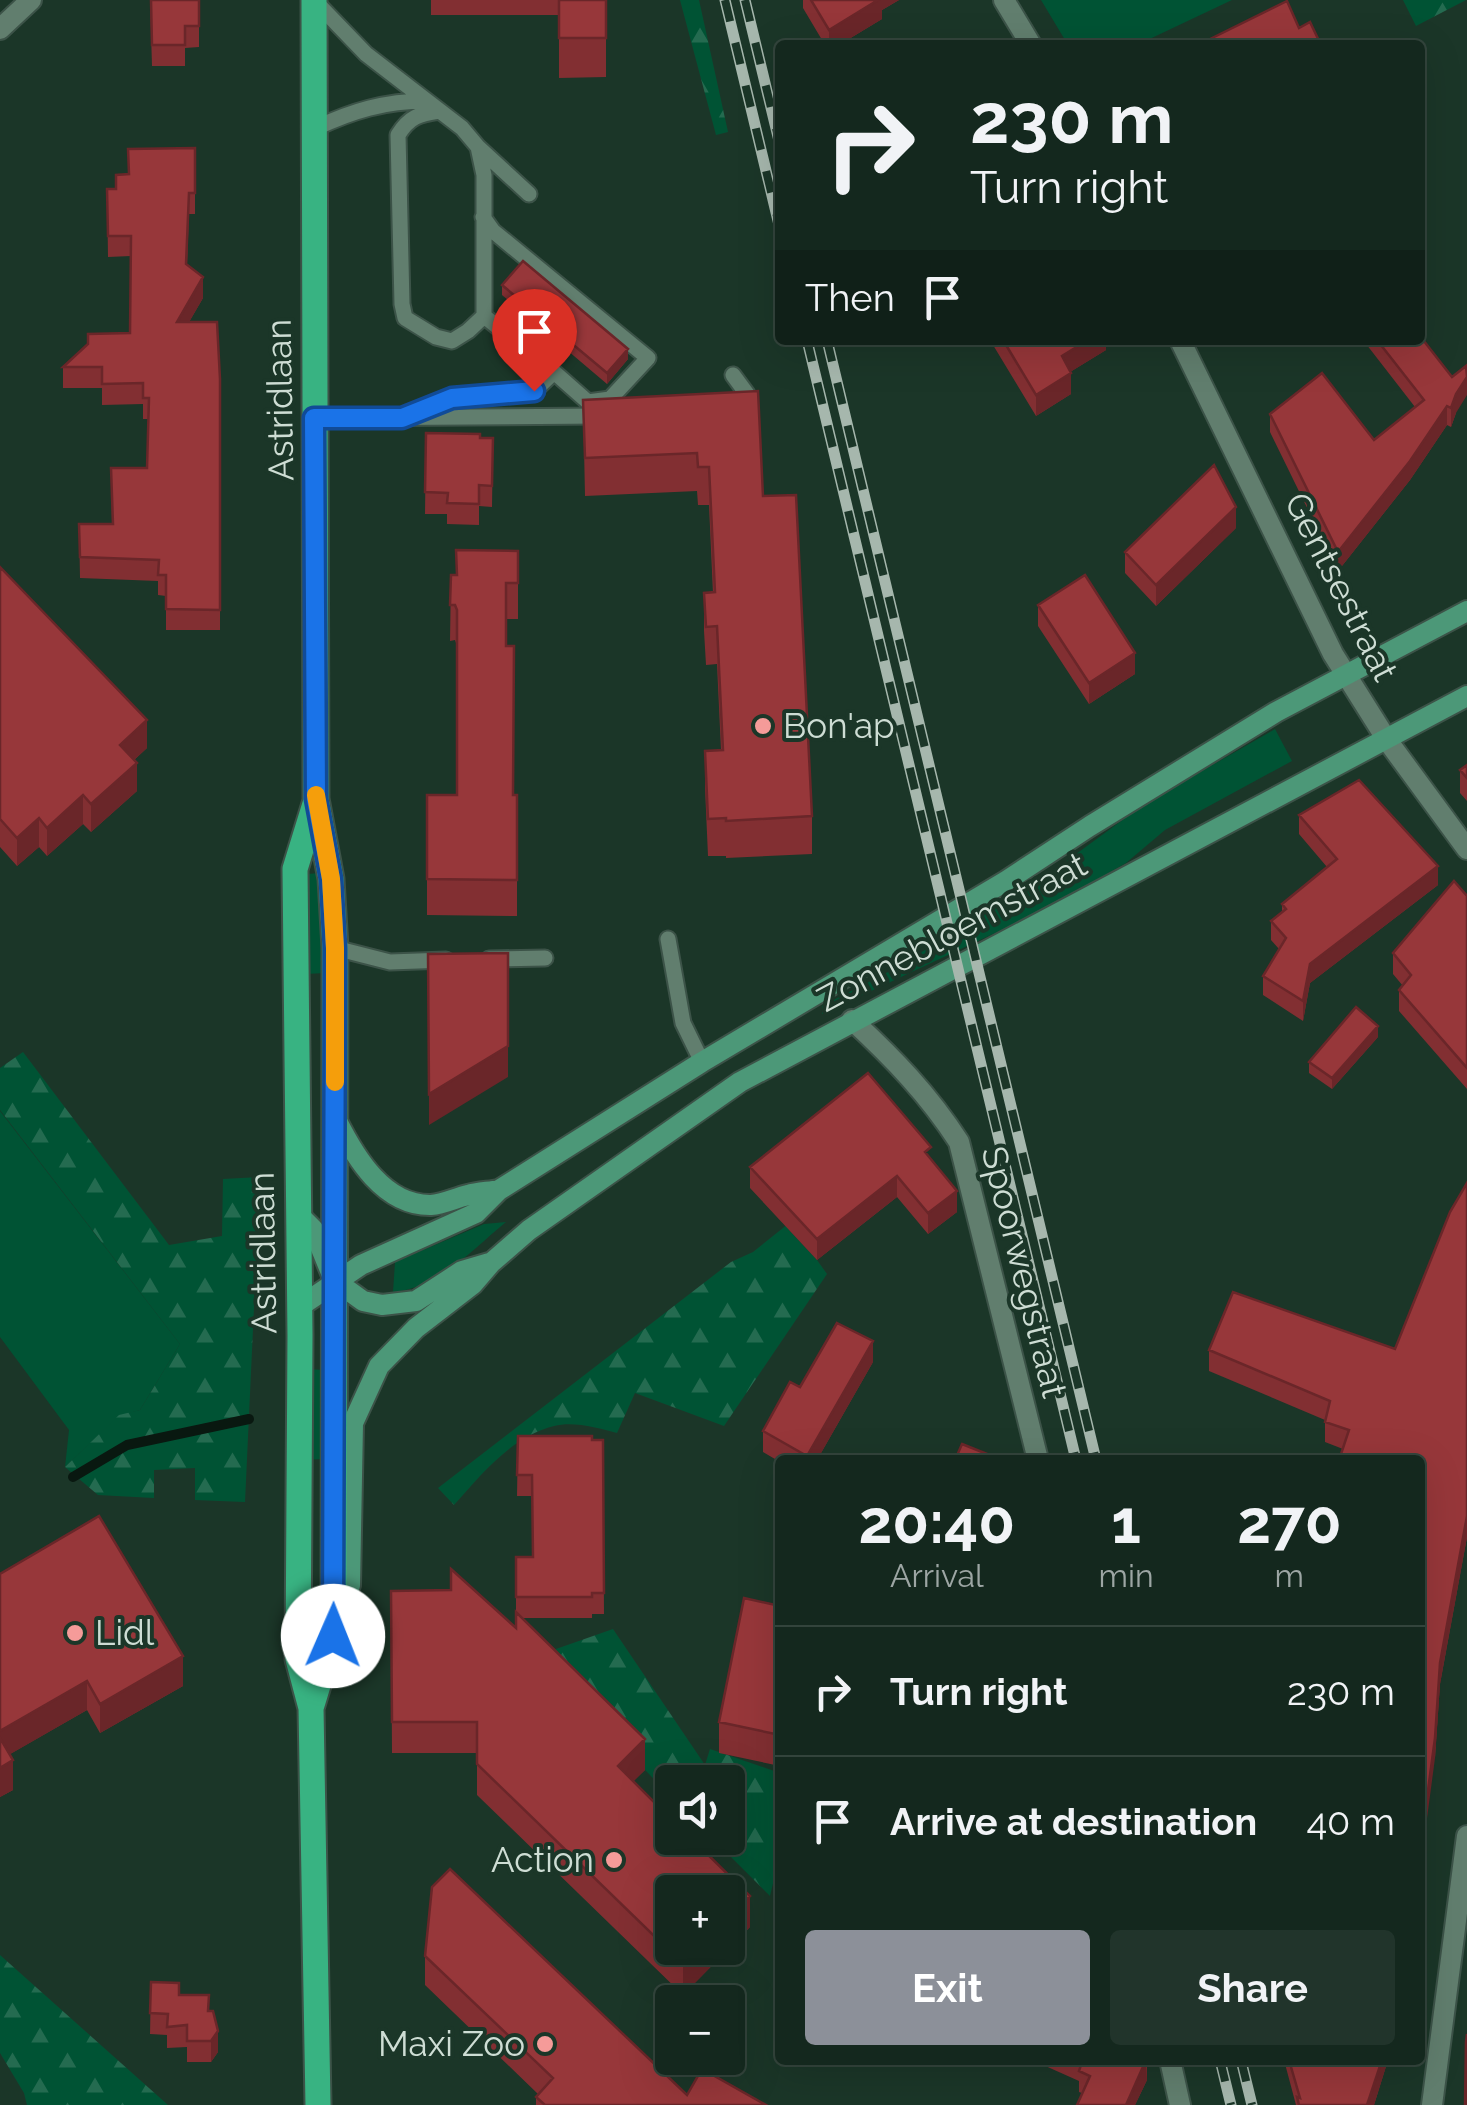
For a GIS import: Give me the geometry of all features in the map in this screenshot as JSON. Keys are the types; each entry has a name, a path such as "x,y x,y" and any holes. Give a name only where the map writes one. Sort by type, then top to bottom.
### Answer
{"main road":[{"name":"Astridlaan","path":"312,1708 333,1636 334,1616 335,948 331,879 316,799 314,0"},
{"name":"Zonnebloemstraat","path":"299,1307 361,1265 476,1212 499,1190 702,1062 1344,673 1467,611"},
{"name":"Zonnebloemstraat","path":"491,1263 529,1230 740,1082 1467,696"},
{"name":"Astridlaan","path":"316,799 295,870 298,1660 312,1708 318,2105"},
{"path":"334,1117 360,1163 412,1203 430,1205 499,1190"},
{"path":"297,1212 313,1230 334,1280 362,1301 401,1305 430,1294 462,1271 491,1263"},
{"path":"334,1616 344,1604 350,1585 352,1424 379,1366 491,1263"}],"street":[{"path":"0,28 31,0"},
{"path":"1004,0 1028,40"},
{"name":"Gentsestraat","path":"1182,345 1344,673 1387,740 1467,849"},
{"name":"Spoorwegstraat","path":"852,1020 932,1100 959,1142 1037,1455"},
{"path":"1432,2105 1467,1836"},
{"path":"1171,2065 1180,2105"}],"lane":[{"path":"314,0 366,54 462,128 529,194"},
{"path":"316,128 344,114 391,101 433,106"},
{"path":"433,106 407,122 398,135 402,304 406,318 436,338 452,341 484,316 484,174 478,147"},
{"path":"482,216 493,231 648,358 610,399 588,402 484,316"},
{"path":"402,418 452,398 534,391 554,372"},
{"path":"732,415 742,408 747,394 733,375"},
{"path":"314,418 618,416"},
{"path":"668,939 683,1024 702,1062"},
{"path":"335,948 390,962 546,958"}],"green space":[{"path":"680,0 699,0 728,132 716,135"},
{"path":"1041,0 1232,0 1148,40 1065,40"},
{"path":"1403,0 1466,0 1416,26"},
{"path":"1275,729 1292,761 1165,830 1126,863 1040,912 822,1014 822,1006 888,972 1035,884 1143,805"},
{"path":"321,873 325,973 306,974 307,874"},
{"path":"23,1052 169,1245 222,1236 223,1179 260,1177 245,1502 195,1500 195,1468 154,1470 154,1498 98,1495 65,1467 119,1415 140,1410 180,1344 0,1110 0,1068"},
{"path":"0,1111 180,1344 140,1410 119,1416 65,1467 69,1430 0,1337"},
{"path":"506,1222 440,1275 393,1292 395,1262 484,1224"},
{"path":"788,1224 827,1274 724,1426 635,1393 617,1433 578,1425 554,1426 511,1447 454,1505 438,1488 731,1262 753,1252"},
{"path":"305,1369 326,1370 323,1459 304,1460"},
{"path":"613,1629 705,1765 655,1765 655,1780 536,1656"},
{"path":"710,1749 775,1771 775,1875 770,1896 729,1855 745,1855 745,1765 705,1765"},
{"path":"0,1955 168,2105 27,2105 0,2053"}],"building":[{"path":"151,0 199,0 199,26 185,26 185,45 152,45"},
{"path":"559,0 606,0 606,38 559,38"},
{"path":"811,0 878,0 829,30"},
{"path":"1287,1 1299,28 1310,22 1319,40 1208,40"},
{"path":"195,148 195,193 189,193 186,264 203,277 177,322 217,322 220,610 166,609 166,575 158,575 159,560 80,557 79,524 113,524 111,468 147,468 149,398 143,398 143,383 102,384 102,367 63,367 88,344 88,334 130,333 131,236 108,236 107,189 116,189 116,175 129,174 128,149"},
{"path":"523,261 628,349 607,373 502,285"},
{"path":"1425,342 1452,377 1466,366 1467,377 1451,408 1447,406 1410,461 1338,552 1270,414 1322,373 1374,440 1424,400 1381,345"},
{"path":"1006,345 1080,345 1062,356 1071,373 1036,395"},
{"path":"758,391 763,496 796,495 812,816 726,821 708,819 705,751 723,750 717,626 706,627 704,593 715,592 709,467 698,467 697,453 585,458 583,400"},
{"path":"426,433 480,434 480,438 493,438 492,486 479,485 479,504 447,503 448,493 425,492"},
{"path":"1214,465 1236,507 1156,585 1125,552"},
{"path":"456,550 518,551 518,583 506,583 506,646 514,646 517,880 427,879 427,795 457,795 457,610 450,605 451,575 457,575"},
{"path":"0,567 147,720 120,745 137,763 91,804 83,795 47,828 39,818 17,838 0,819"},
{"path":"1085,575 1135,653 1089,683 1038,605"},
{"path":"1359,780 1438,866 1310,964 1303,1001 1263,976 1286,938 1271,921 1286,909 1282,904 1337,859 1299,815"},
{"path":"1454,881 1467,896 1467,1068 1399,990 1411,975 1393,953"},
{"path":"508,953 508,1046 429,1094 428,954"},
{"path":"1356,1007 1378,1026 1332,1078 1309,1062"},
{"path":"868,1073 931,1147 925,1152 957,1191 928,1213 897,1176 817,1239 750,1167"},
{"path":"1467,1183 1467,1516 1440,1663 1425,1813 1425,1455 1341,1455 1349,1430 1325,1422 1330,1401 1209,1350 1233,1292 1395,1349 1450,1212"},
{"path":"837,1323 873,1341 808,1455 763,1431 790,1382 800,1387"},
{"path":"518,1436 592,1436 592,1440 603,1440 604,1593 592,1593 592,1597 516,1597 516,1557 533,1557 532,1475 517,1475"},
{"path":"962,1444 990,1455 957,1455"},
{"name":"Lidl","path":"99,1516 183,1656 100,1704 87,1681 0,1731 0,1574"},
{"path":"451,1569 516,1628 516,1612 645,1739 618,1766 655,1803 655,1855 708,1855 729,1875 655,1875 655,1937 477,1764 477,1722 392,1722 391,1591 451,1590"},
{"path":"744,1598 775,1605 775,1734 719,1722"},
{"path":"0,1738 13,1760 0,1768"},
{"name":"Maxi Zoo","path":"450,1869 655,2064 655,2075 666,2075 687,2095 699,2075 713,2075 766,2105 545,2105 536,2097 553,2078 425,1956 432,1887"},
{"path":"151,1982 179,1983 179,1995 209,1995 208,2011 213,2011 218,2031 211,2041 187,2041 187,2025 167,2027 168,2014 150,2013"},
{"path":"1467,2034 1467,2105 1465,2105 1466,2042"},
{"path":"1081,2065 1144,2065 1126,2105 1077,2105 1090,2076 1079,2071"},
{"path":"1290,2065 1380,2065 1367,2105 1299,2105 1297,2097 1300,2098"}],"waterway":[{"path":"73,1477 127,1445 249,1419"}],"railway":[{"path":"725,0 775,208"},
{"path":"745,0 775,124"},
{"path":"808,345 1075,1455"},
{"path":"828,345 1095,1455"},
{"path":"1221,2065 1231,2105"},
{"path":"1242,2065 1252,2105"}],"slow traffic":[{"path":"316,795 331,879 335,1082"}],"place":[{"name":"Bon'ap","path":"763,726"},
{"name":"Lidl","path":"75,1633"},
{"name":"Action","path":"614,1860"},
{"name":"Maxi Zoo","path":"545,2044"}],"route":[{"path":"333,1636 335,948 331,879 316,799 314,418 402,418 452,398 534,391"}]}
